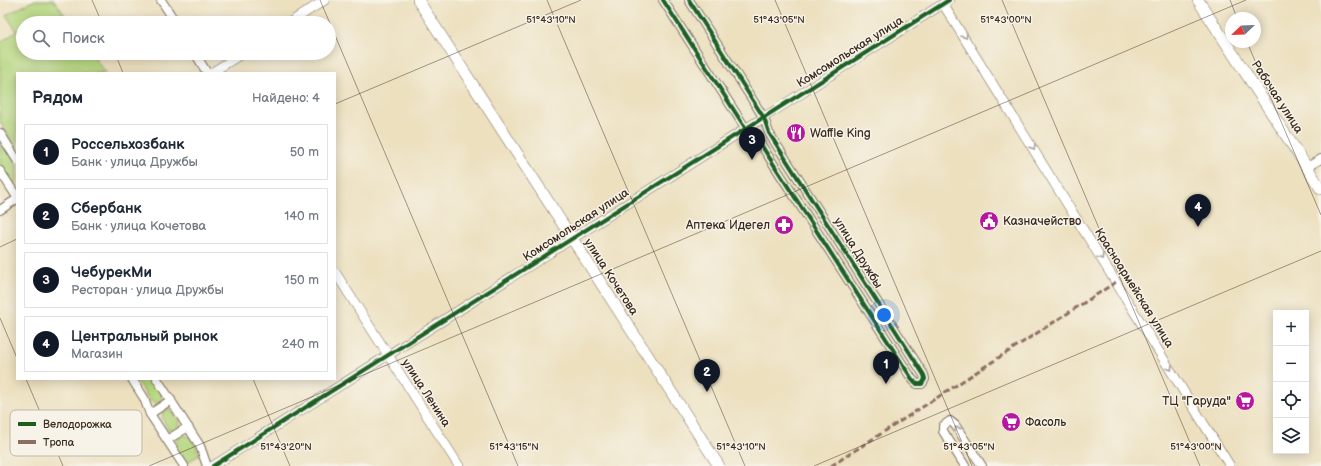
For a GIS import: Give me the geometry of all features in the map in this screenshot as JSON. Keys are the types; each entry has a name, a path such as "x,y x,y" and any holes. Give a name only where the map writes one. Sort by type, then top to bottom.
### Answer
{"main road":[{"name":"улица Кочетова","path":"418,0 719,466"},
{"name":"Рабочая улица","path":"1198,0 1321,189"}],"street":[{"path":"161,0 171,16"},
{"path":"300,16 325,0"},
{"name":"улица Дружбы","path":"662,0 746,129 758,140 913,381 918,385 922,384 925,379 924,375 770,132 764,118 689,0"},
{"name":"Комсомольская улица","path":"213,466 764,118 944,1"},
{"name":"Красноармейская улица","path":"944,1 1230,466"},
{"path":"200,60 207,72"},
{"path":"213,72 231,60"},
{"path":"0,134 16,158"},
{"path":"1307,167 1321,159"},
{"path":"0,171 16,196"},
{"path":"0,210 16,199"},
{"name":"улица Ленина","path":"336,274 459,466"},
{"path":"868,311 879,304"},
{"path":"133,380 144,398 150,414 184,466"},
{"path":"158,380 200,446 207,466"},
{"path":"150,414 171,400"},
{"path":"965,466 943,431 943,426 947,422 950,421 955,425 982,466"},
{"path":"167,440 188,427"}],"green space":[{"path":"35,0 54,0 65,16 16,16 16,30 6,15"},
{"path":"16,32 16,60 96,60 104,72 16,72 16,147 0,122 0,43"},
{"path":"0,138 16,162 16,183 12,184 0,168"},
{"path":"137,380 154,380 162,394 161,401 154,403 150,401"},
{"path":"170,408 180,421 179,428 175,431 168,429 162,418 164,411"},
{"path":"184,435 190,437 197,448 199,455 186,463 176,446 177,439"}],"marked path":[{"path":"831,466 1116,282"}],"cycle path":[{"path":"663,0 746,129 758,140 912,379 917,384 922,384 925,379 924,375 769,133 764,118 689,0"},
{"path":"213,466 949,0"}],"place":[{"name":"Waffle King","path":"796,133"},
{"name":"ЧебурекМи","path":"752,160"},
{"name":"Казначейство","path":"989,221"},
{"name":"Аптека Идегел","path":"784,225"},
{"name":"Центральный рынок","path":"1198,227"},
{"name":"Россельхозбанк","path":"886,384"},
{"name":"Сбербанк","path":"707,392"},
{"name":"ТЦ \"Гаруда\"","path":"1245,401"},
{"name":"Фасоль","path":"1011,422"}]}
